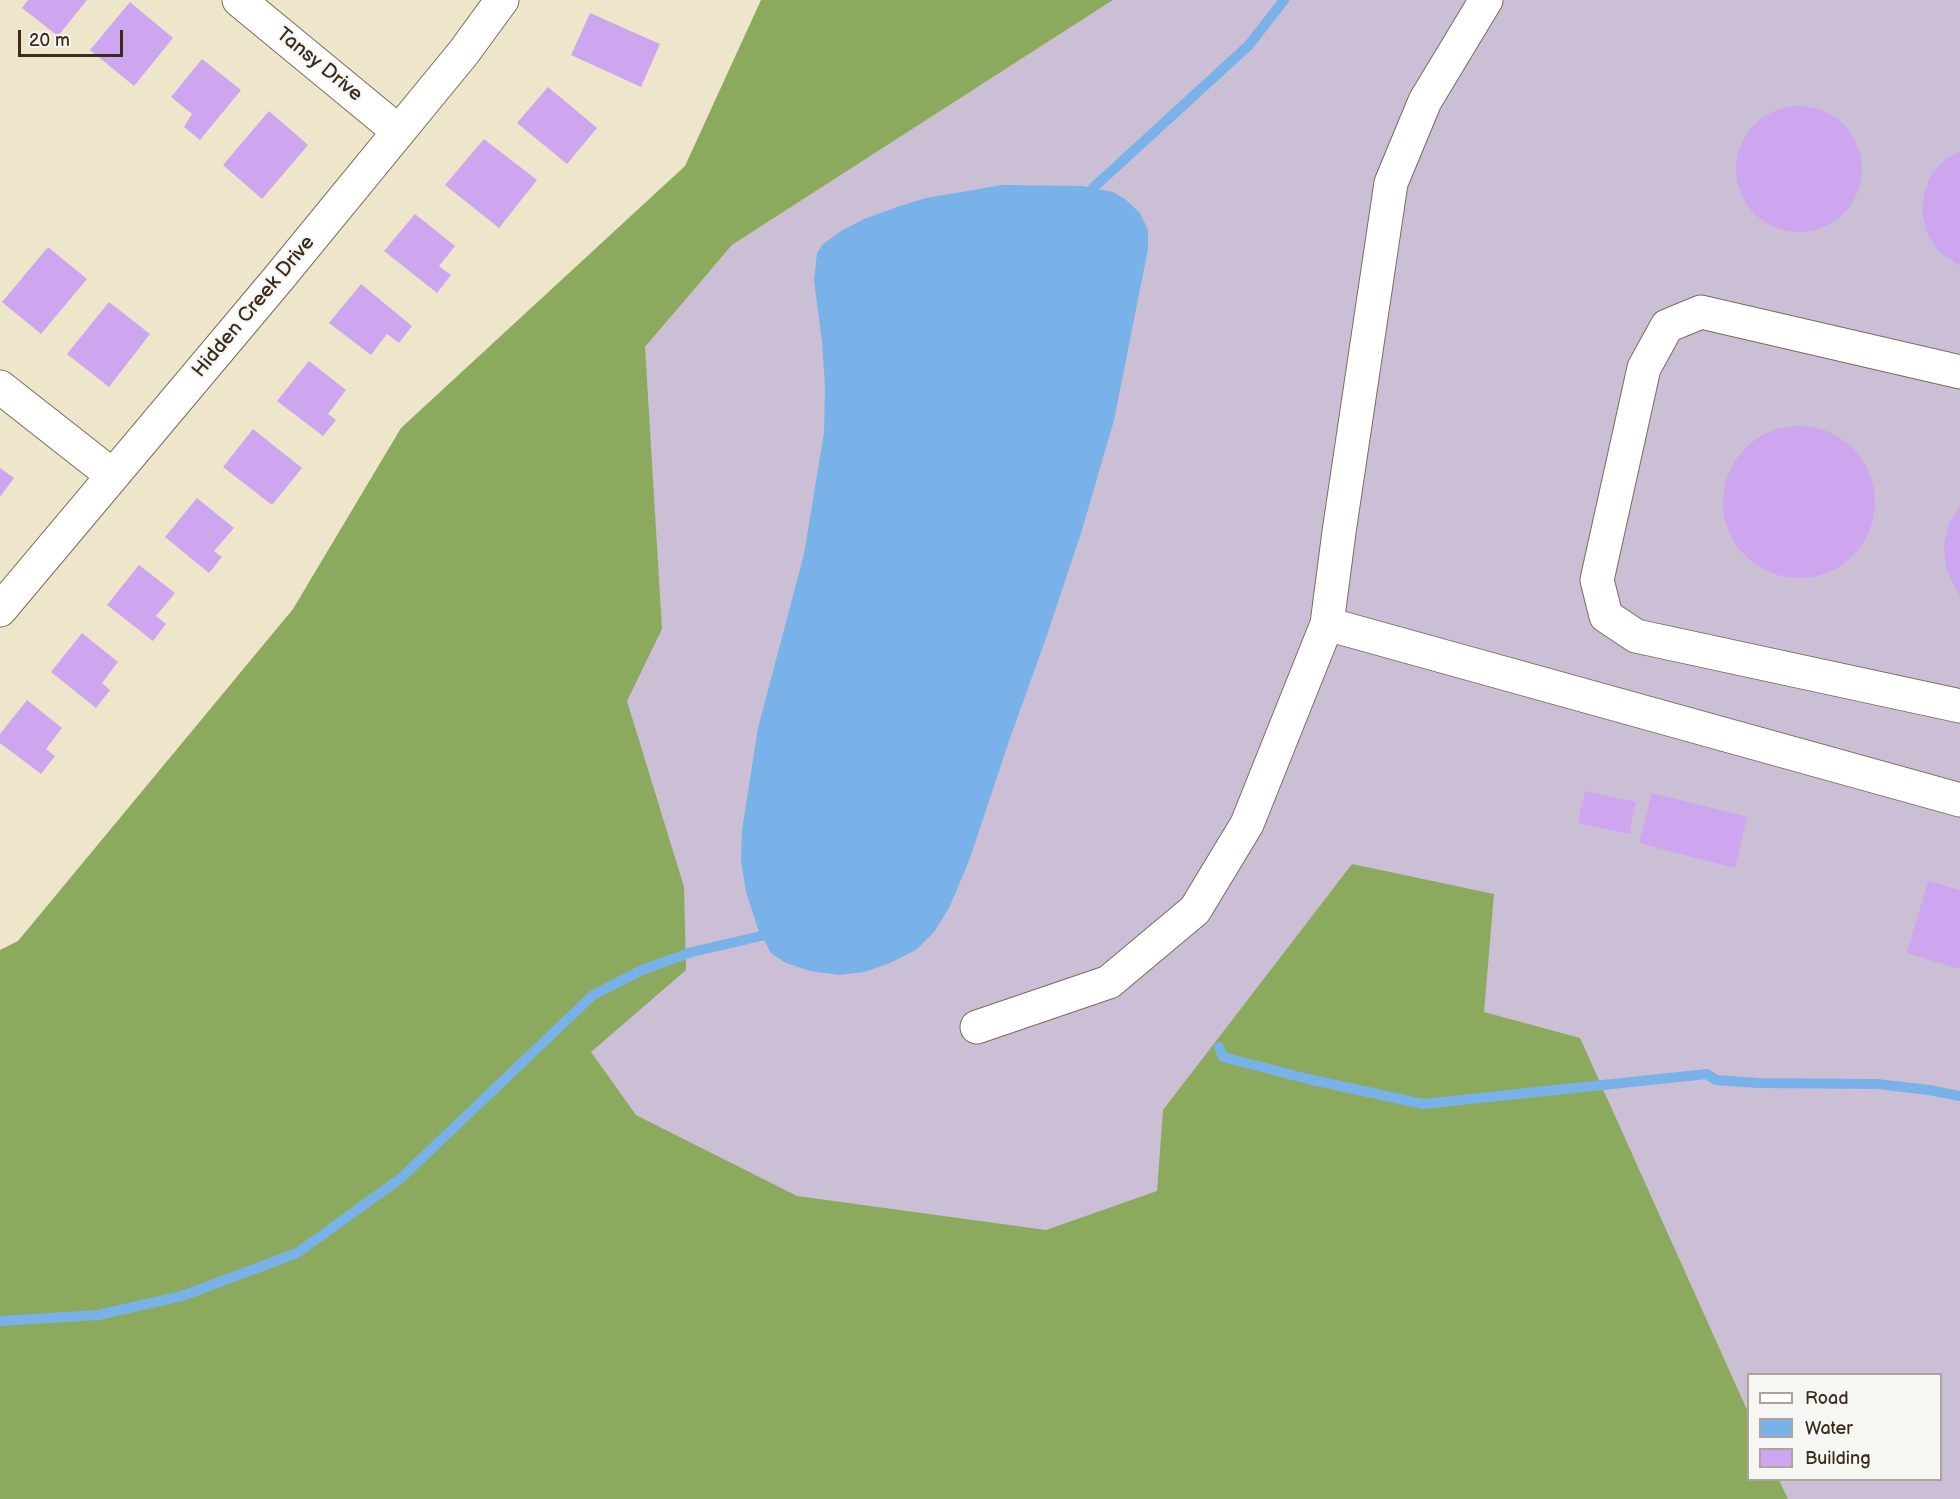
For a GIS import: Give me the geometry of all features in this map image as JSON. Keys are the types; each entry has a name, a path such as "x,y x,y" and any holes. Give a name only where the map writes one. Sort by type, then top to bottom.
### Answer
{"street":[{"name":"Tansy Drive","path":"239,0 398,131"},
{"name":"Hidden Creek Drive","path":"0,610 278,279 464,52 502,0"},
{"path":"976,1027 1109,982 1195,910 1247,824 1327,624 1391,183 1425,101 1486,0"},
{"path":"1960,372 1701,312 1667,326 1644,368 1597,580 1606,616 1636,636 1960,706"},
{"path":"0,387 112,475"},
{"path":"1327,624 1960,800"}],"shaded area":[{"path":"1113,0 1960,0 1960,1499 0,1499 0,1072 30,1066 732,245"}],"green space":[{"path":"761,0 1113,0 732,245 645,347 662,629 627,701 684,887 686,970 591,1052 636,1115 797,1196 1046,1230 1157,1191 1163,1110 1352,864 1494,894 1484,1012 1580,1038 1747,1410 1747,1481 1779,1481 1788,1499 0,1499 0,950 18,941 293,609 401,428 685,166"}],"water":[{"path":"1002,185 1082,186 1113,192 1125,199 1140,213 1148,230 1148,249 1114,420 1082,530 1046,638 969,861 949,908 934,932 916,950 890,963 864,972 839,975 810,971 786,963 771,953 758,929 746,892 741,861 742,830 758,728 804,554 824,433 825,385 814,280 817,253 823,244 864,219 926,198"}],"building":[{"path":"28,0 87,0 58,36 22,8"},
{"path":"130,2 173,38 134,86 90,50"},
{"path":"590,13 660,44 641,87 571,55"},
{"path":"202,59 241,90 200,140 184,127 192,114 171,97"},
{"path":"548,87 597,128 567,164 517,123"},
{"path":"1799,106 1823,111 1844,124 1857,145 1862,169 1857,193 1844,214 1823,227 1799,232 1775,227 1754,214 1741,193 1736,169 1741,145 1754,124 1775,111"},
{"path":"269,111 308,145 262,199 223,165"},
{"path":"484,139 537,180 499,228 445,185"},
{"path":"1960,151 1960,266 1938,251 1927,233 1922,212 1924,192 1932,173 1946,159"},
{"path":"415,214 455,246 439,266 451,275 437,293 384,251"},
{"path":"48,247 87,279 41,334 2,302"},
{"path":"361,284 412,326 399,343 387,334 371,355 329,323"},
{"path":"109,302 150,334 109,387 67,354"},
{"path":"309,361 346,390 328,414 336,420 323,436 277,401"},
{"path":"1799,426 1828,432 1853,448 1869,473 1875,502 1869,531 1853,556 1828,572 1799,578 1770,572 1745,556 1729,531 1723,502 1729,473 1745,448 1770,432"},
{"path":"253,429 302,468 272,505 223,467"},
{"path":"0,468 14,478 0,497"},
{"path":"197,498 234,528 214,551 222,557 209,573 165,537"},
{"path":"1960,505 1960,595 1946,568 1944,545 1949,523"},
{"path":"139,565 175,593 156,616 166,624 153,641 107,605"},
{"path":"82,633 118,662 102,683 110,690 96,708 51,672"},
{"path":"27,700 62,728 46,749 55,756 41,774 0,743 0,734"},
{"path":"1585,791 1636,802 1629,834 1578,823"},
{"path":"1652,793 1747,817 1735,868 1639,843"},
{"path":"1928,881 1960,890 1960,969 1907,953"}],"waterway":[{"path":"1087,201 1093,188 1249,45 1284,0"},
{"path":"0,1321 98,1315 182,1296 297,1253 401,1178 593,995 642,970 692,952 761,936 772,929"},
{"path":"1219,1047 1223,1057 1308,1079 1423,1104 1707,1074 1716,1080 1758,1083 1877,1084 1960,1096"}]}
